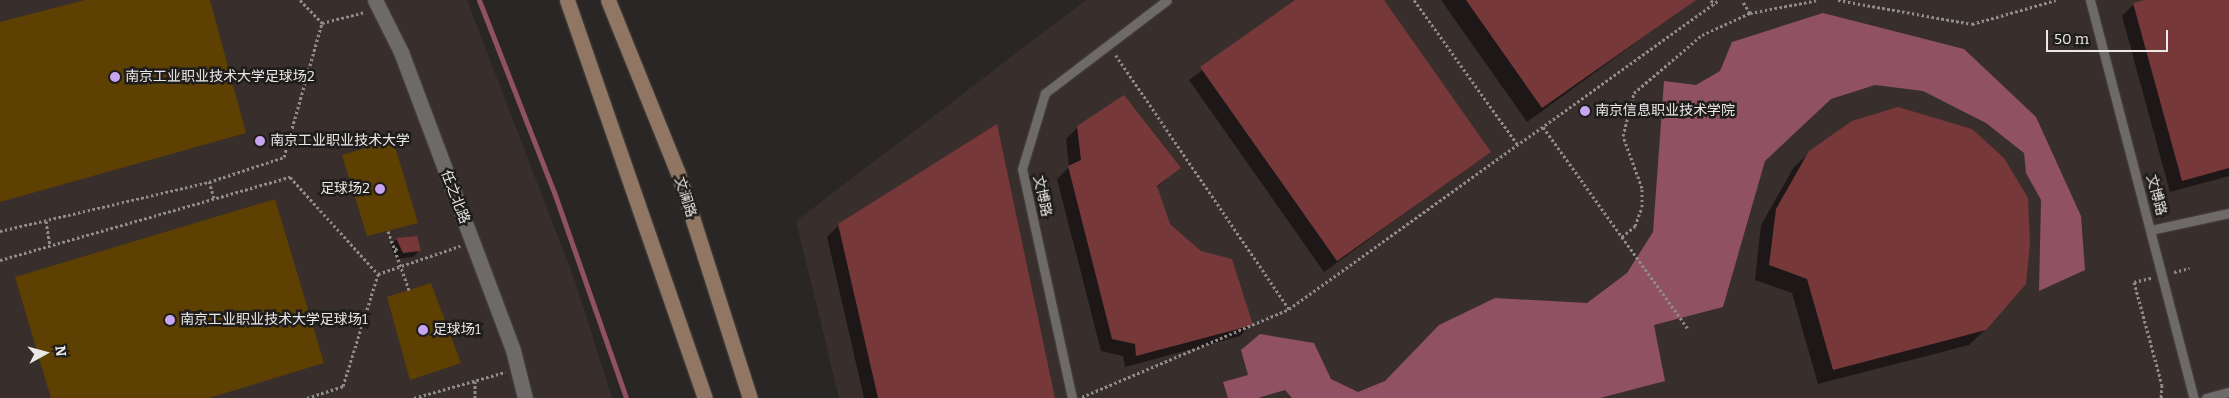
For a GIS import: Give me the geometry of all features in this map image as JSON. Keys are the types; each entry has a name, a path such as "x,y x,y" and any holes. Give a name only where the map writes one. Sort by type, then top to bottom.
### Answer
{"main road":[{"path":"567,0 705,398"},
{"name":"文澜路","path":"608,0 678,173 750,398"}],"street":[{"name":"任之北路","path":"379,4 472,242 519,369 525,398"}],"lane":[{"name":"文博路","path":"1072,398 1022,169 1045,93 1167,0"},
{"name":"文博路","path":"2090,0 2194,398"},
{"path":"2151,230 2229,213"},
{"path":"2206,398 2229,392"}],"path":[{"path":"300,0 322,23"},
{"path":"1414,0 1518,145"},
{"path":"1711,0 1714,5"},
{"path":"1080,398 1289,309 1719,0"},
{"path":"1742,0 1750,13"},
{"path":"1622,237 1636,226 1642,207 1642,188 1623,136 1634,93 1702,35 1750,13 1818,0"},
{"path":"1838,0 1972,24 2056,0"},
{"path":"322,23 379,4"},
{"path":"0,232 209,182 284,157 322,23"},
{"path":"1108,44 1289,309"},
{"path":"1543,127 1689,330"},
{"path":"0,260 290,177 378,274"},
{"path":"209,182 214,198"},
{"path":"46,221 50,245"},
{"path":"388,230 409,290"},
{"path":"378,274 472,242"},
{"path":"395,249 400,248"},
{"path":"2161,398 2162,385 2134,282 2190,268"},
{"path":"308,398 342,386 378,274"},
{"path":"414,398 519,369"},
{"path":"474,381 475,398"}],"shaded area":[{"name":"南京工业职业技术大学","path":"0,0 467,0 575,281 612,398 0,398"},
{"name":"南京工业职业技术大学足球场2","path":"85,0 210,0 246,133 0,202 0,22"},
{"name":"南京信息职业技术学院","path":"1086,0 2229,0 2229,398 839,398 796,221"},
{"path":"1823,13 1964,49 2036,117 2081,216 2085,270 2039,291 2041,200 2026,173 2024,153 1986,123 1923,91 1875,85 1831,99 1765,161 1723,307 1654,325 1665,381 1600,398 1292,398 1285,390 1258,398 1228,398 1223,382 1248,375 1241,350 1260,334 1314,343 1331,379 1358,392 1385,381 1439,325 1495,298 1587,303 1627,273 1653,232 1664,81 1696,85 1720,71 1732,42"},
{"name":"足球场2","path":"393,140 418,223 367,236 342,155"},
{"name":"南京工业职业技术大学足球场1","path":"275,199 324,363 209,398 51,398 15,277"},
{"name":"足球场1","path":"431,283 461,363 410,380 387,297"}],"building":[{"path":"1295,0 1384,0 1491,152 1337,261 1200,67"},
{"path":"1466,0 1696,0 1542,108"},
{"path":"2144,0 2229,0 2229,168 2182,181 2133,3"},
{"path":"1124,95 1181,168 1157,186 1170,224 1201,251 1232,259 1253,325 1136,356 1135,344 1112,339 1068,166 1081,160 1077,126"},
{"path":"1898,107 1972,129 2004,158 2028,198 2030,244 2026,284 1986,330 1833,370 1807,279 1769,265 1776,209 1809,151 1852,121"},
{"path":"997,124 1055,398 878,398 838,224"},
{"path":"417,236 421,251 403,253 396,238"}],"waterway":[{"path":"479,0 554,192 626,398"}],"place":[{"name":"南京工业职业技术大学足球场2","path":"115,77"},
{"name":"南京信息职业技术学院","path":"1585,111"},
{"name":"南京工业职业技术大学","path":"260,141"},
{"name":"足球场2","path":"380,189"},
{"name":"南京工业职业技术大学足球场1","path":"170,320"},
{"name":"足球场1","path":"423,330"}]}
